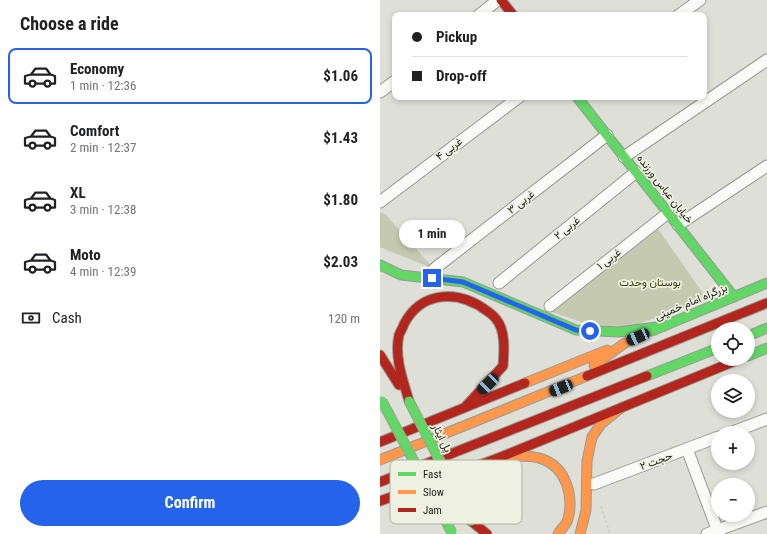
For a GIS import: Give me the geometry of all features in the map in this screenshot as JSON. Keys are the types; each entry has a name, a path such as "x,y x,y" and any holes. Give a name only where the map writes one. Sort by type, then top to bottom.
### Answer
{"main road":[{"path":"501,0 511,12"},
{"name":"خیابان عباس ورزنده","path":"579,100 734,297"},
{"path":"380,264 401,275 463,282 576,330 619,332 664,326"},
{"name":"بزرگراه امام خمینی","path":"380,442 625,343 767,283"},
{"path":"409,401 398,368 399,335 408,318 420,304 434,297 461,297 475,302 496,318 504,341 502,366 488,384 466,406"},
{"path":"381,460 767,303"},
{"path":"755,333 767,328"},
{"path":"561,388 625,343"},
{"path":"755,353 767,348"},
{"path":"435,460 711,351"},
{"name":"پل ایثار","path":"380,355 409,401 439,460"},
{"path":"493,460 723,366"},
{"path":"381,399 413,460"},
{"path":"580,534 587,506 587,480 592,436 603,422 622,407"},
{"path":"496,459 520,456 543,459 562,473 571,496 568,520 558,534"},
{"path":"380,482 390,478"},
{"path":"380,501 390,497"},
{"path":"447,524 452,534"},
{"name":"پل ایثار","path":"472,524 477,534"},
{"path":"475,524 487,534"}],"street":[{"path":"483,12 498,0"},
{"path":"683,12 700,0"},
{"path":"624,157 767,60"},
{"path":"380,92 392,83"},
{"name":"غربی ۴","path":"380,202 514,100"},
{"name":"غربی ۳","path":"434,269 607,135"},
{"path":"678,225 767,166"},
{"name":"غربی ۲","path":"498,283 636,172"},
{"name":"غربی ۱","path":"550,306 668,213"},
{"path":"748,426 767,419"},
{"name":"حجت ۲","path":"594,484 711,440"},
{"path":"687,449 714,533 767,512"}],"path":[{"path":"601,505 610,534"}],"green space":[{"path":"380,213 385,214 434,269 380,247"},
{"name":"بوستان وحدت","path":"658,229 707,299 630,327 599,328 549,311"}],"traffic: fast":[{"path":"579,100 734,297"},
{"path":"380,265 401,275 463,282 576,330 619,332 664,326"},
{"path":"652,331 767,283"},
{"path":"755,333 767,328"},
{"path":"755,353 767,348"},
{"path":"647,376 711,351"},
{"path":"382,401 413,460"},
{"path":"409,401 439,460"},
{"path":"447,524 452,533"}],"traffic: slow":[{"path":"594,365 625,343"},
{"path":"525,383 607,350"},
{"path":"380,460 587,376"},
{"path":"580,534 586,510 587,461 592,437 601,424 622,407"},
{"path":"496,459 519,456 537,457 550,463 562,475 569,492 570,510 567,521 558,534"}],"traffic: jam":[{"path":"501,0 511,12"},
{"path":"409,401 398,360 399,334 412,313 421,305 431,299 453,297 465,299 491,314 499,324 503,335 503,366 466,406"},
{"path":"587,376 767,303"},
{"path":"380,355 399,385"},
{"path":"493,460 723,366"},
{"path":"435,460 647,376"},
{"path":"380,442 525,383"},
{"path":"380,482 390,478"},
{"path":"380,501 390,497"},
{"path":"475,524 487,534"}],"route":[{"path":"432,278 463,282 576,330 590,331"}]}
